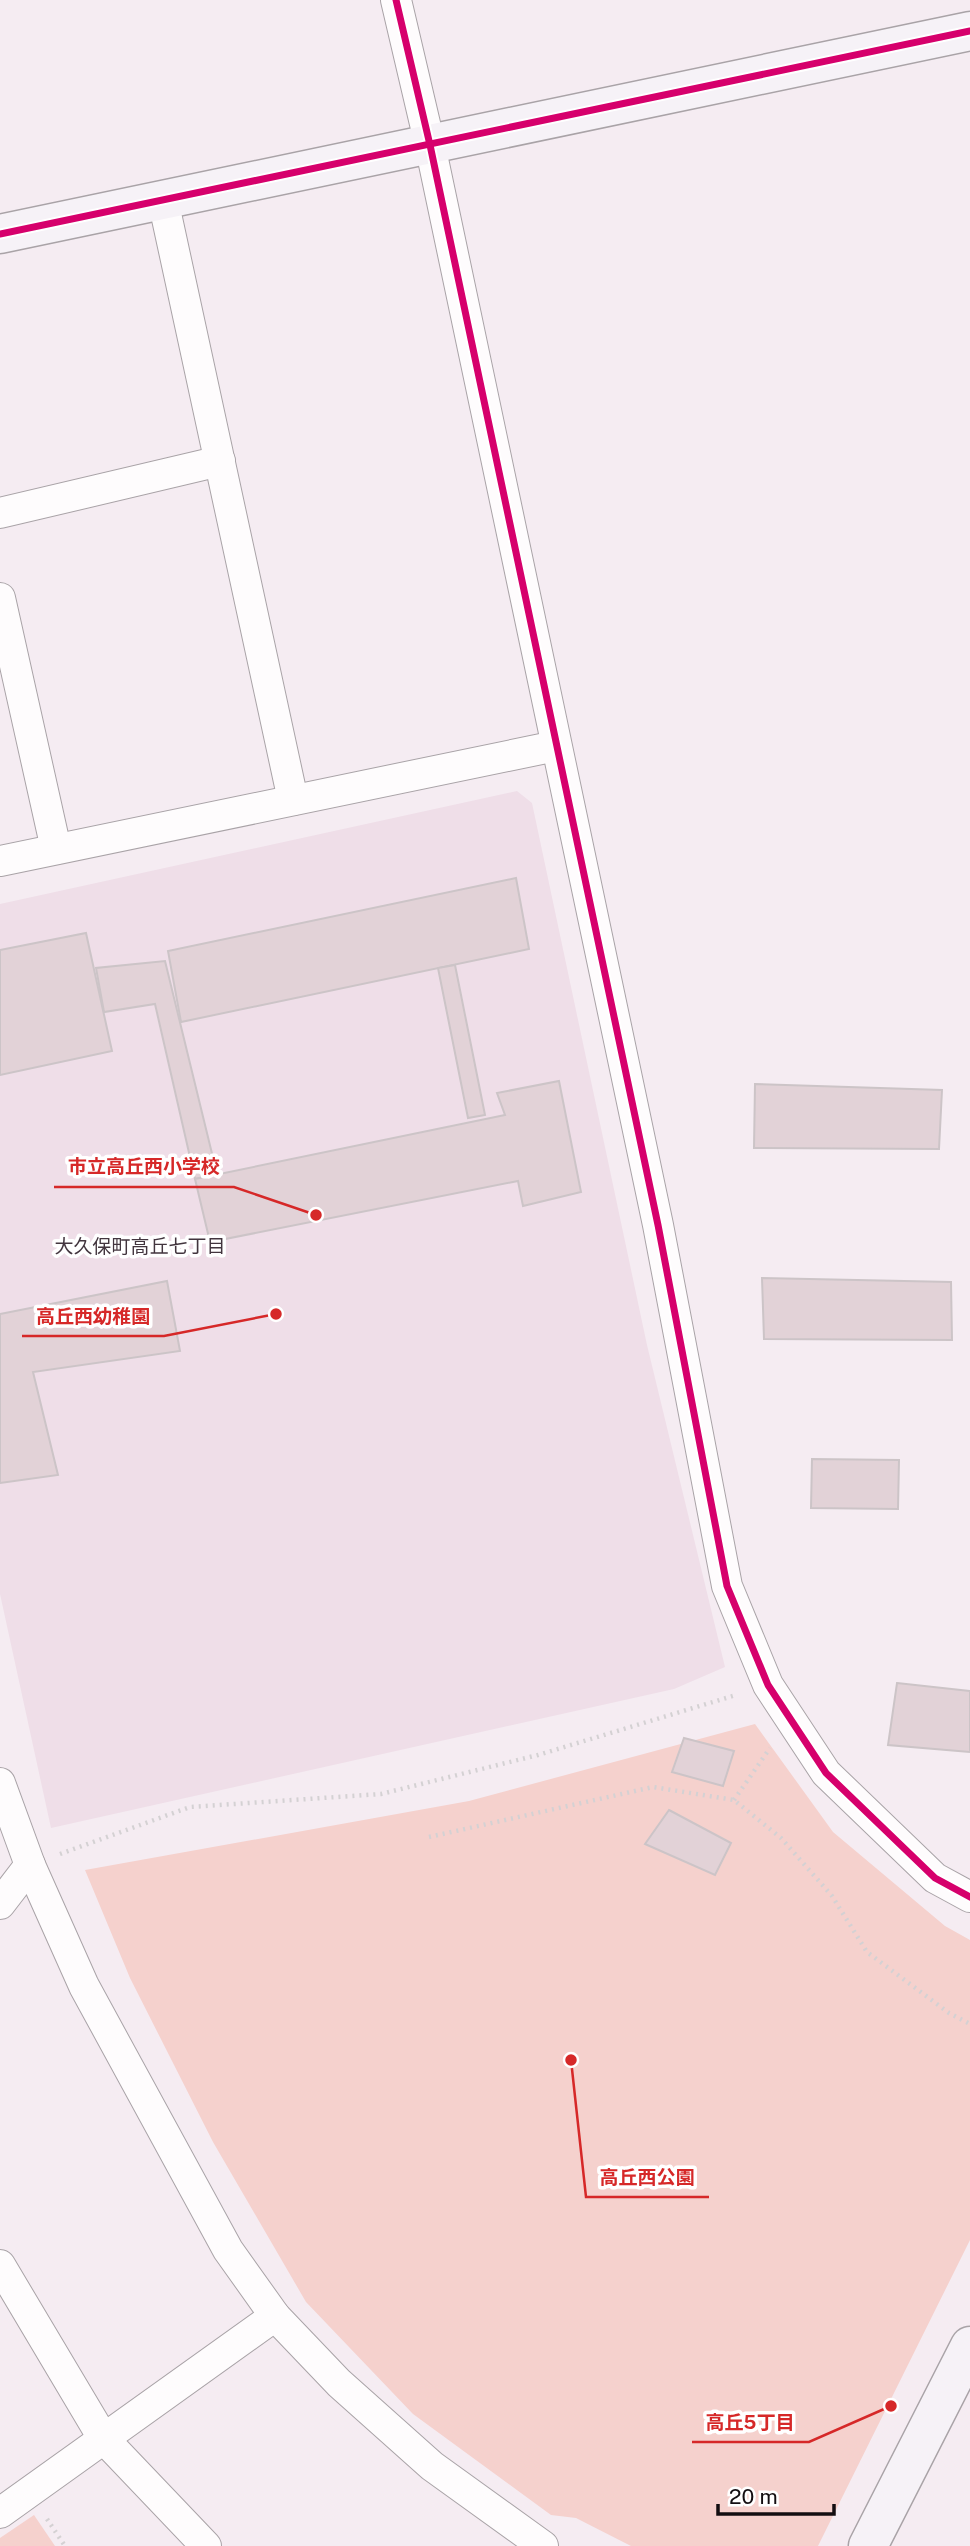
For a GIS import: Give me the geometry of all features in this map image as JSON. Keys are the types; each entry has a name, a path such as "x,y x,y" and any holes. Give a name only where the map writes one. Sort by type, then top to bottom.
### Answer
{"street":[{"path":"396,0 430,145 658,1225 727,1586 768,1685 826,1773 935,1878 970,1897"},
{"path":"0,233 970,31"},
{"path":"163,200 293,800"},
{"path":"0,513 220,461"},
{"path":"0,597 57,849"},
{"path":"0,861 556,746"},
{"path":"0,1783 30,1865 97,2010 228,2250 275,2316 339,2383 432,2466 543,2546"},
{"path":"0,1904 30,1865"},
{"path":"0,2265 103,2438 206,2546"},
{"path":"0,2513 275,2316"},
{"path":"868,2546 970,2346"}],"path":[{"path":"30,1865 190,1807 381,1794 538,1755 768,1685"},
{"path":"734,1800 791,1719"},
{"path":"429,1837 653,1787 734,1800 781,1838 832,1896 867,1952 949,2013 970,2024"}],"shaded area":[{"path":"517,791 532,803 647,1345 725,1667 674,1689 51,1828 0,1594 0,904"},
{"path":"755,1724 833,1832 945,1926 970,1940 970,2240 818,2546 631,2546 576,2518 551,2515 413,2414 306,2302 213,2142 130,1978 85,1870 469,1801"},
{"path":"34,2515 55,2546 0,2546 0,2538"}],"building":[{"path":"516,878 529,949 181,1022 168,951"},
{"path":"86,933 112,1051 0,1075 0,950"},
{"path":"165,961 217,1174 195,1179 155,1004 104,1012 96,968"},
{"path":"455,965 485,1115 468,1118 438,968"},
{"path":"559,1081 581,1192 523,1206 518,1181 210,1242 195,1179 505,1115 497,1093"},
{"path":"755,1084 942,1090 939,1149 754,1148"},
{"path":"762,1278 951,1282 952,1340 764,1339"},
{"path":"167,1281 180,1351 33,1372 58,1475 0,1483 0,1314"},
{"path":"812,1459 899,1460 898,1509 811,1508"},
{"path":"897,1683 970,1691 970,1752 888,1745"},
{"path":"684,1738 734,1751 723,1786 672,1772"},
{"path":"669,1810 731,1843 715,1875 645,1844"}],"cycle path":[{"path":"396,0 430,145 658,1225 727,1586 768,1685 826,1773 935,1878 970,1897"},
{"path":"0,234 970,31"}],"place":[{"name":"市立高丘西小学校","path":"316,1215"},
{"name":"高丘西幼稚園","path":"276,1314"},
{"name":"高丘西公園","path":"571,2060"},
{"name":"高丘5丁目","path":"891,2406"}],"district":[{"name":"大久保町高丘七丁目","path":"140,1246"}]}
